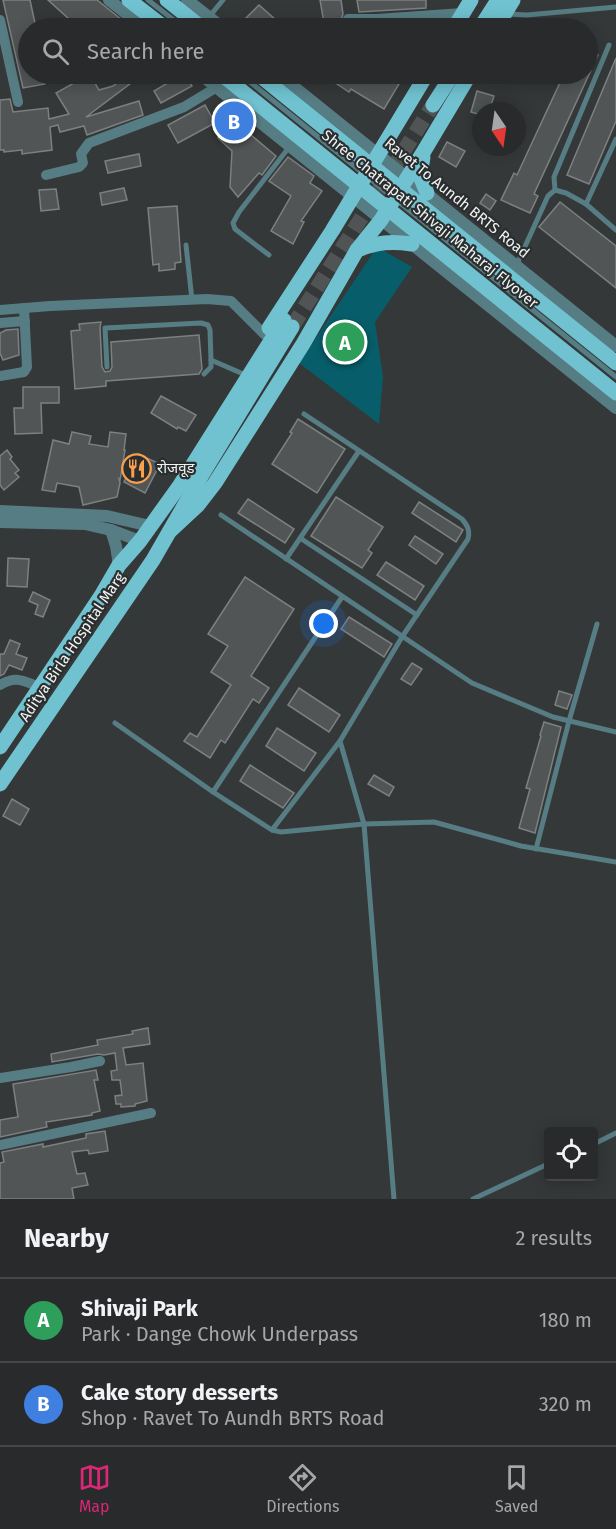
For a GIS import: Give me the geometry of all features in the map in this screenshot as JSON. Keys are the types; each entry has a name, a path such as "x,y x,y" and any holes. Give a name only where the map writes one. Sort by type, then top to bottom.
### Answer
{"main road":[{"path":"129,0 152,18"},
{"path":"167,0 197,18"},
{"path":"475,18 487,0"},
{"path":"490,18 501,7 513,0"},
{"name":"Shree Chatrapati Shivaji Maharaj Flyover","path":"224,84 616,393"},
{"name":"Shree Chatrapati Shivaji Maharaj Flyover","path":"270,84 616,363"},
{"path":"180,485 183,465 422,84"},
{"path":"437,84 429,104 445,84"},
{"path":"170,531 198,505 215,483 303,344 357,250 381,220 464,84"},
{"path":"424,151 420,176 427,194"},
{"path":"357,250 381,242 412,244"},
{"name":"Aditya Birla Hospital Marg","path":"0,747 101,596 119,565 140,541 180,485 288,323 153,560 0,784"}],"street":[{"path":"109,0 132,18"},
{"path":"188,0 201,18"},
{"path":"390,18 467,6"},
{"path":"0,20 18,102"},
{"path":"46,175 79,167 83,163 81,154 89,143 184,107 214,84"},
{"path":"223,84 290,146 616,408"},
{"name":"Ravet To Aundh BRTS Road","path":"291,84 616,346"},
{"path":"0,310 192,300 231,301 265,335"},
{"path":"0,376 24,372 27,368 24,308"},
{"path":"0,322 25,321"},
{"path":"0,511 107,516 150,526"},
{"path":"0,522 85,524 111,530 140,541"},
{"path":"111,530 119,565"},
{"path":"0,685 15,679 40,687"},
{"path":"0,1078 100,1061"},
{"path":"0,1145 151,1113"}],"lane":[{"path":"148,0 171,18"},
{"path":"209,18 223,0"},
{"path":"501,7 527,15 616,7"},
{"path":"598,71 609,45"},
{"path":"252,84 616,377"},
{"path":"555,190 554,177 593,84"},
{"path":"586,204 616,139"},
{"path":"269,255 235,229 233,223 290,146"},
{"path":"555,190 586,204 616,230"},
{"path":"516,266 548,196 555,190"},
{"path":"186,245 192,300"},
{"path":"107,367 105,328 201,323 208,325 210,330 211,367 204,374"},
{"path":"211,360 241,373"},
{"path":"273,830 340,741 402,637 468,539 470,532 462,519 304,414"},
{"path":"286,559 359,451"},
{"path":"222,515 472,683 546,715 616,732"},
{"path":"300,538 417,615"},
{"path":"213,792 342,597"},
{"path":"536,849 597,624"},
{"path":"115,723 213,792 273,830 281,832 364,824 434,822 521,846 616,862"},
{"path":"340,741 364,824 394,1199"},
{"path":"598,1142 616,1133"},
{"path":"473,1199 544,1166"}],"shaded area":[{"path":"377,247 412,267 375,322 383,377 379,424 299,363"}],"building":[{"path":"3,0 30,0 34,18 18,18 18,66"},
{"path":"48,0 97,0 120,18 68,18"},
{"path":"320,0 341,0 342,18 323,18"},
{"path":"357,0 426,0 426,8 359,12"},
{"path":"259,5 274,18 246,18"},
{"path":"616,58 616,121 589,184 567,175"},
{"path":"22,84 45,84 23,88"},
{"path":"72,84 96,84 99,90 116,84 130,84 86,117 139,101 143,115 87,135 84,126 60,132 58,125 50,127 52,150 22,154 22,150 4,152 0,150 0,100 10,99 13,112 48,108 49,119 69,114 56,93"},
{"path":"166,84 191,84 192,86 161,103 154,91"},
{"path":"337,84 399,84 384,109 351,89 349,92"},
{"path":"559,84 585,84 534,194 538,196 530,213 501,200 514,173 517,175"},
{"path":"477,91 494,96 492,102 474,102"},
{"path":"205,105 215,123 178,143 168,125"},
{"path":"233,120 276,156 262,175 259,173 238,197 230,187 232,151 218,138"},
{"path":"447,142 465,151 456,167 439,157"},
{"path":"139,154 141,166 108,173 105,161"},
{"path":"288,157 314,176 310,183 322,191 301,221 304,222 293,244 271,231 291,196 269,181"},
{"path":"124,188 127,200 102,205 100,193"},
{"path":"56,189 59,209 41,211 39,190"},
{"path":"486,194 496,201 490,210 480,203"},
{"path":"560,202 616,246 616,288 539,227"},
{"path":"177,206 181,262 175,263 175,269 159,271 159,264 153,265 148,208"},
{"path":"101,322 102,367 105,372 110,371 112,367 111,342 199,335 202,369 199,374 106,381 106,386 75,389 71,331 80,330 79,324"},
{"path":"18,329 19,355 3,360 0,353 0,333"},
{"path":"23,387 59,387 59,403 41,403 42,433 15,434 14,408 23,408"},
{"path":"161,396 196,415 186,431 178,427 177,429 151,413"},
{"path":"298,419 345,449 317,493 272,464 292,433 290,432"},
{"path":"72,432 91,436 89,444 108,447 110,432 126,434 117,497 83,505 79,487 57,483 55,492 42,490 53,440 69,444"},
{"path":"7,450 12,457 10,459 19,470 15,473 19,477 4,490 0,485 0,456"},
{"path":"138,454 160,464 145,493 124,482"},
{"path":"336,497 383,527 368,550 372,553 362,568 311,536"},
{"path":"248,499 294,529 285,543 238,513"},
{"path":"419,502 463,530 456,542 412,513"},
{"path":"415,536 443,554 436,564 409,545"},
{"path":"8,558 29,559 27,587 7,586"},
{"path":"386,562 424,586 415,600 377,575"},
{"path":"245,577 294,609 251,676 269,688 259,703 253,699 225,743 221,740 210,758 184,741 190,733 197,737 231,685 211,672 228,646 208,634"},
{"path":"33,592 50,600 43,617 35,614 38,605 29,601"},
{"path":"349,617 392,644 384,657 341,629"},
{"path":"10,640 20,644 16,654 27,658 22,670 9,665 4,674 0,676 0,654 4,654"},
{"path":"412,663 422,669 411,685 401,679"},
{"path":"299,688 340,715 329,732 288,705"},
{"path":"559,691 572,695 567,709 555,705"},
{"path":"544,722 561,727 535,833 519,828 530,789 526,788"},
{"path":"277,728 316,753 304,771 266,746"},
{"path":"250,765 294,793 283,808 240,781"},
{"path":"374,775 394,787 389,796 368,784"},
{"path":"12,799 29,809 20,825 3,816"},
{"path":"148,1028 150,1044 123,1048 126,1065 143,1063 147,1101 135,1104 135,1106 121,1107 121,1104 116,1104 115,1096 122,1095 120,1080 112,1080 111,1071 117,1070 115,1053 52,1062 51,1054 98,1045 97,1040 133,1034 132,1031"},
{"path":"96,1070 98,1080 94,1080 100,1111 92,1115 46,1122 47,1127 0,1137 0,1120 18,1117 13,1084"},
{"path":"105,1131 108,1151 89,1154 88,1150 72,1152 77,1174 85,1173 88,1185 72,1188 74,1199 0,1199 0,1163 4,1162 2,1152 43,1144 43,1147 86,1138 86,1134"}],"tunnel":[{"path":"292,327 433,105"}],"place":[{"name":"Cake story desserts","path":"234,121"},
{"name":"Shivaji Park","path":"345,342"},
{"name":"रोजवूड","path":"136,468"}]}
